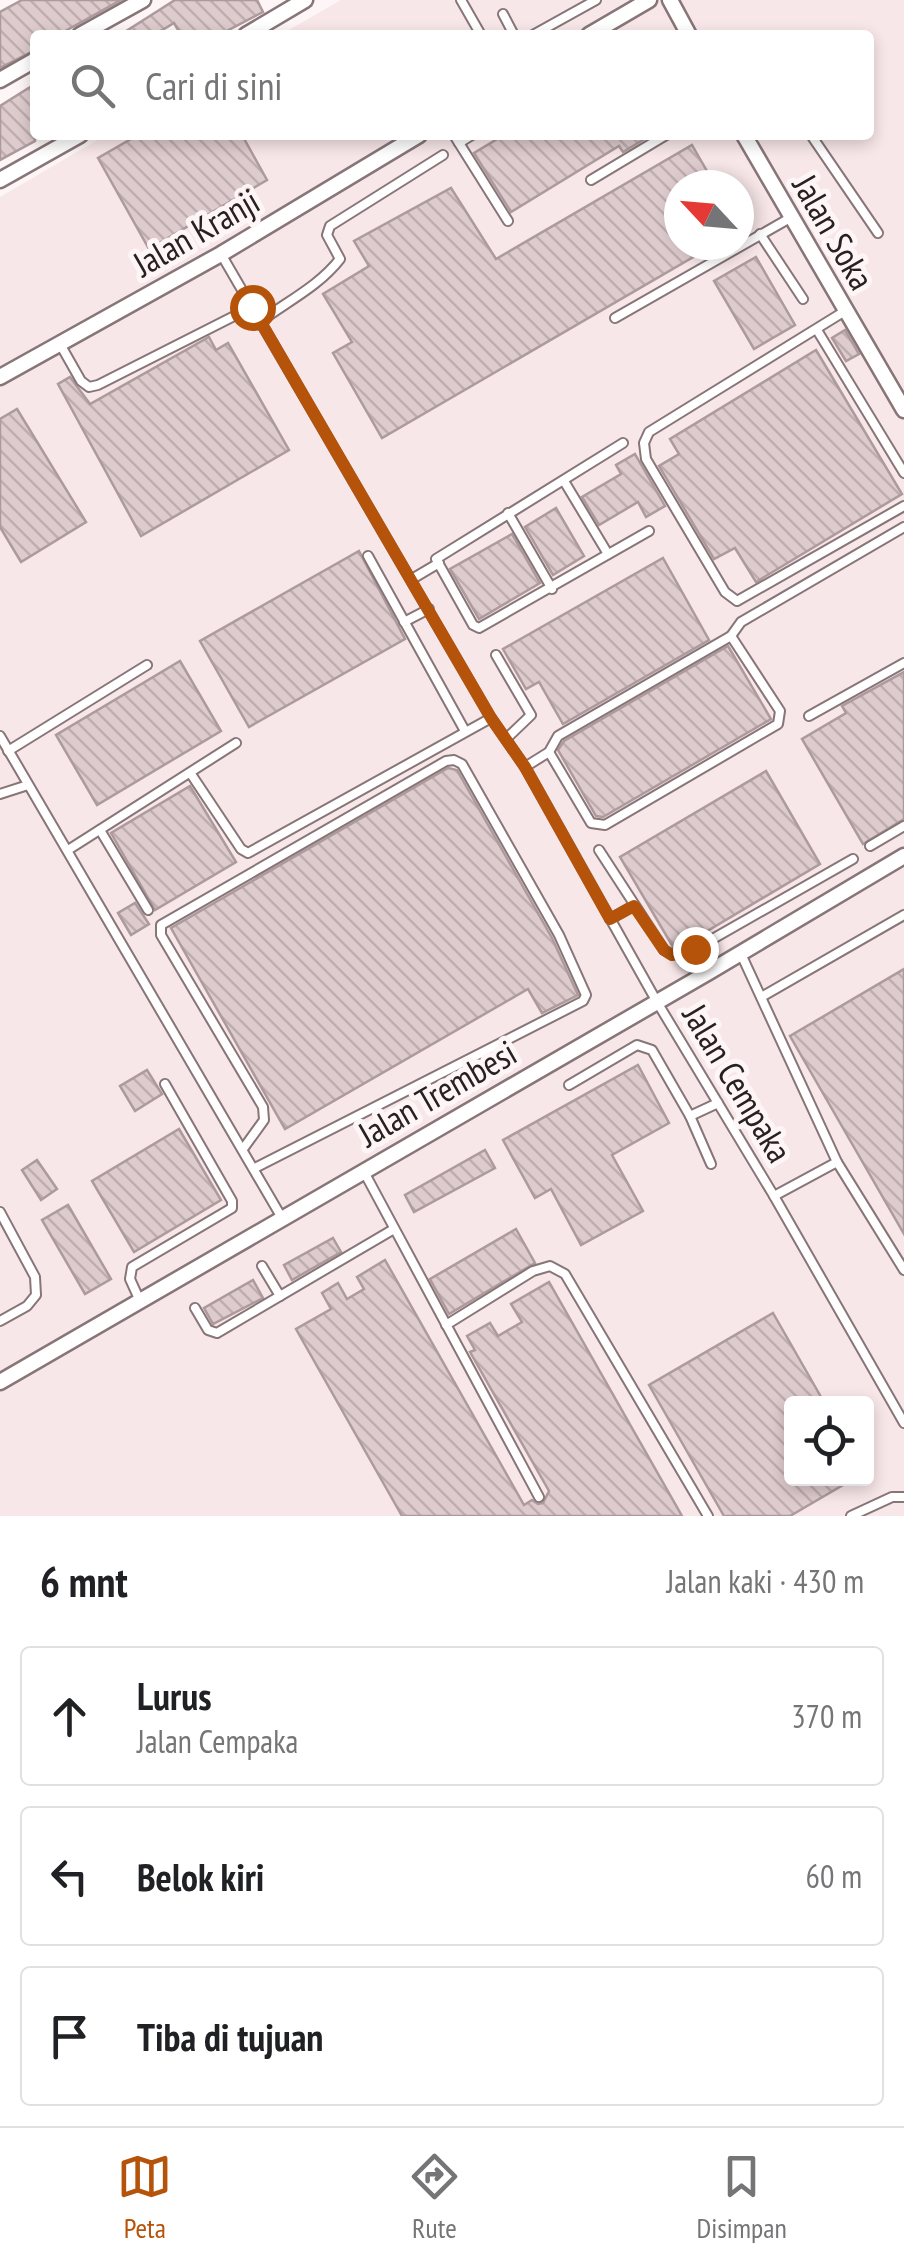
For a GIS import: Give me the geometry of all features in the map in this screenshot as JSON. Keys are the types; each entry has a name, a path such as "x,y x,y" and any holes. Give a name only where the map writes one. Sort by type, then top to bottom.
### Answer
{"street":[{"path":"89,30 143,0"},
{"path":"252,30 279,6 305,0"},
{"path":"599,30 650,0"},
{"path":"670,0 686,30"},
{"path":"0,80 30,63"},
{"path":"0,180 71,140"},
{"name":"Jalan Kranji","path":"0,377 221,254 411,140"},
{"name":"Jalan Soka","path":"747,140 904,410"},
{"name":"Jalan Trembesi","path":"0,1382 904,856"}],"lane":[{"path":"461,0 477,30"},
{"path":"542,30 596,0"},
{"path":"503,14 511,30"},
{"path":"457,140 508,221"},
{"path":"591,180 658,140"},
{"path":"814,140 878,234"},
{"path":"261,321 310,289 340,259 327,235 330,226 443,155"},
{"path":"615,318 790,218"},
{"path":"760,234 803,298"},
{"name":"Jalan Cempaka","path":"221,254 491,718 525,767 657,1002 904,1423"},
{"path":"60,344 81,382 98,385 252,307"},
{"path":"845,311 649,432 644,443 646,458 725,592 737,601 904,506"},
{"path":"817,330 904,472"},
{"path":"622,443 438,555 439,562 479,628 649,531"},
{"path":"564,481 608,554"},
{"path":"508,513 552,589"},
{"path":"525,767 549,752 558,736 731,636 741,622 904,527"},
{"path":"368,556 464,731"},
{"path":"412,578 439,562"},
{"path":"404,622 430,609"},
{"path":"549,752 591,823 599,826 778,724 780,711 731,636"},
{"path":"496,655 531,715 506,739"},
{"path":"809,716 904,663"},
{"path":"8,751 147,665"},
{"path":"191,774 241,849 248,853 491,718"},
{"path":"0,736 282,1218"},
{"path":"68,850 236,743"},
{"path":"243,1149 264,1120 264,1107 161,935 161,926 428,771 454,760 462,764 550,918 586,995 583,1001 255,1168"},
{"path":"0,794 28,785"},
{"path":"870,846 904,826"},
{"path":"100,830 148,910"},
{"path":"599,850 664,950 672,955 695,949 854,859"},
{"path":"610,919 634,906"},
{"path":"763,996 904,915"},
{"path":"695,949 709,972"},
{"path":"741,954 836,1162 904,1270"},
{"path":"569,1085 637,1045 645,1045 652,1050 690,1116 711,1164"},
{"path":"140,1301 130,1279 132,1267 232,1208 232,1201 165,1084"},
{"path":"690,1116 718,1102"},
{"path":"774,1196 836,1162"},
{"path":"363,1170 538,1497"},
{"path":"0,1212 35,1276 36,1295 27,1306 0,1321"},
{"path":"195,1308 208,1330 217,1333 394,1228"},
{"path":"262,1266 280,1296"},
{"path":"446,1325 533,1271 550,1266 564,1274 708,1516"},
{"path":"851,1516 892,1497 904,1497"}],"shaded area":[{"path":"341,0 904,0 904,1516 0,1516 0,197 97,140 874,140 874,30 289,30"}],"building":[{"path":"22,0 121,0 67,30 30,30 30,53 0,68 0,12"},
{"path":"175,0 257,0 263,12 229,30 178,30 174,23 162,30 128,30"},
{"path":"30,87 30,140 35,141 0,160 0,106"},
{"path":"129,140 245,140 267,180 149,249 98,158"},
{"path":"496,140 643,140 623,152 619,146 511,212 474,153"},
{"path":"692,145 706,170 664,170 664,260 688,260 382,438 333,353 352,342 323,294 369,266 354,241 451,188 496,259"},
{"path":"754,258 795,325 754,349 714,281"},
{"path":"845,330 859,354 846,361 832,338"},
{"path":"209,337 216,350 228,343 289,450 141,536 58,384 70,377 90,404"},
{"path":"816,350 902,494 756,582 735,548 714,559 659,466 679,454 670,439"},
{"path":"17,409 86,522 21,562 0,527 0,419"},
{"path":"635,454 665,506 646,517 638,502 599,525 582,497 621,474 616,465"},
{"path":"556,508 584,556 553,575 525,527"},
{"path":"512,534 540,583 479,619 450,569"},
{"path":"359,551 405,639 249,727 200,641"},
{"path":"663,558 709,640 563,724 539,682 526,689 503,649"},
{"path":"728,646 771,719 603,817 596,816 558,750 564,741"},
{"path":"180,661 221,731 97,805 56,735"},
{"path":"904,672 904,819 863,844 802,739 846,713 842,706"},
{"path":"448,768 457,770 552,938 578,995 542,1013 528,989 285,1129 171,928"},
{"path":"766,771 820,864 687,943 673,947 620,857"},
{"path":"190,786 236,862 155,910 111,833"},
{"path":"135,903 149,924 131,935 118,913"},
{"path":"904,969 904,1234 790,1036"},
{"path":"638,1065 669,1123 612,1155 643,1211 581,1245 551,1189 535,1198 503,1140"},
{"path":"147,1070 162,1094 135,1111 120,1086"},
{"path":"179,1129 221,1200 134,1252 92,1181"},
{"path":"485,1150 495,1168 414,1212 405,1195"},
{"path":"37,1160 57,1189 41,1200 22,1170"},
{"path":"68,1205 111,1279 85,1294 42,1220"},
{"path":"516,1229 535,1263 449,1314 430,1279"},
{"path":"333,1238 341,1252 292,1280 284,1265"},
{"path":"385,1260 524,1505 532,1500 543,1503 549,1491 470,1352 475,1350 467,1336 490,1323 498,1336 522,1322 511,1304 549,1282 682,1516 402,1516 296,1329 331,1309 322,1293 338,1283 347,1299 364,1289 357,1277"},
{"path":"253,1280 263,1298 213,1324 204,1308"},
{"path":"773,1313 820,1396 784,1396 784,1486 841,1486 790,1516 724,1516 649,1385"}],"route":[{"path":"252,307 491,718 525,767 610,919 634,906 664,950 672,955 695,949"}]}
